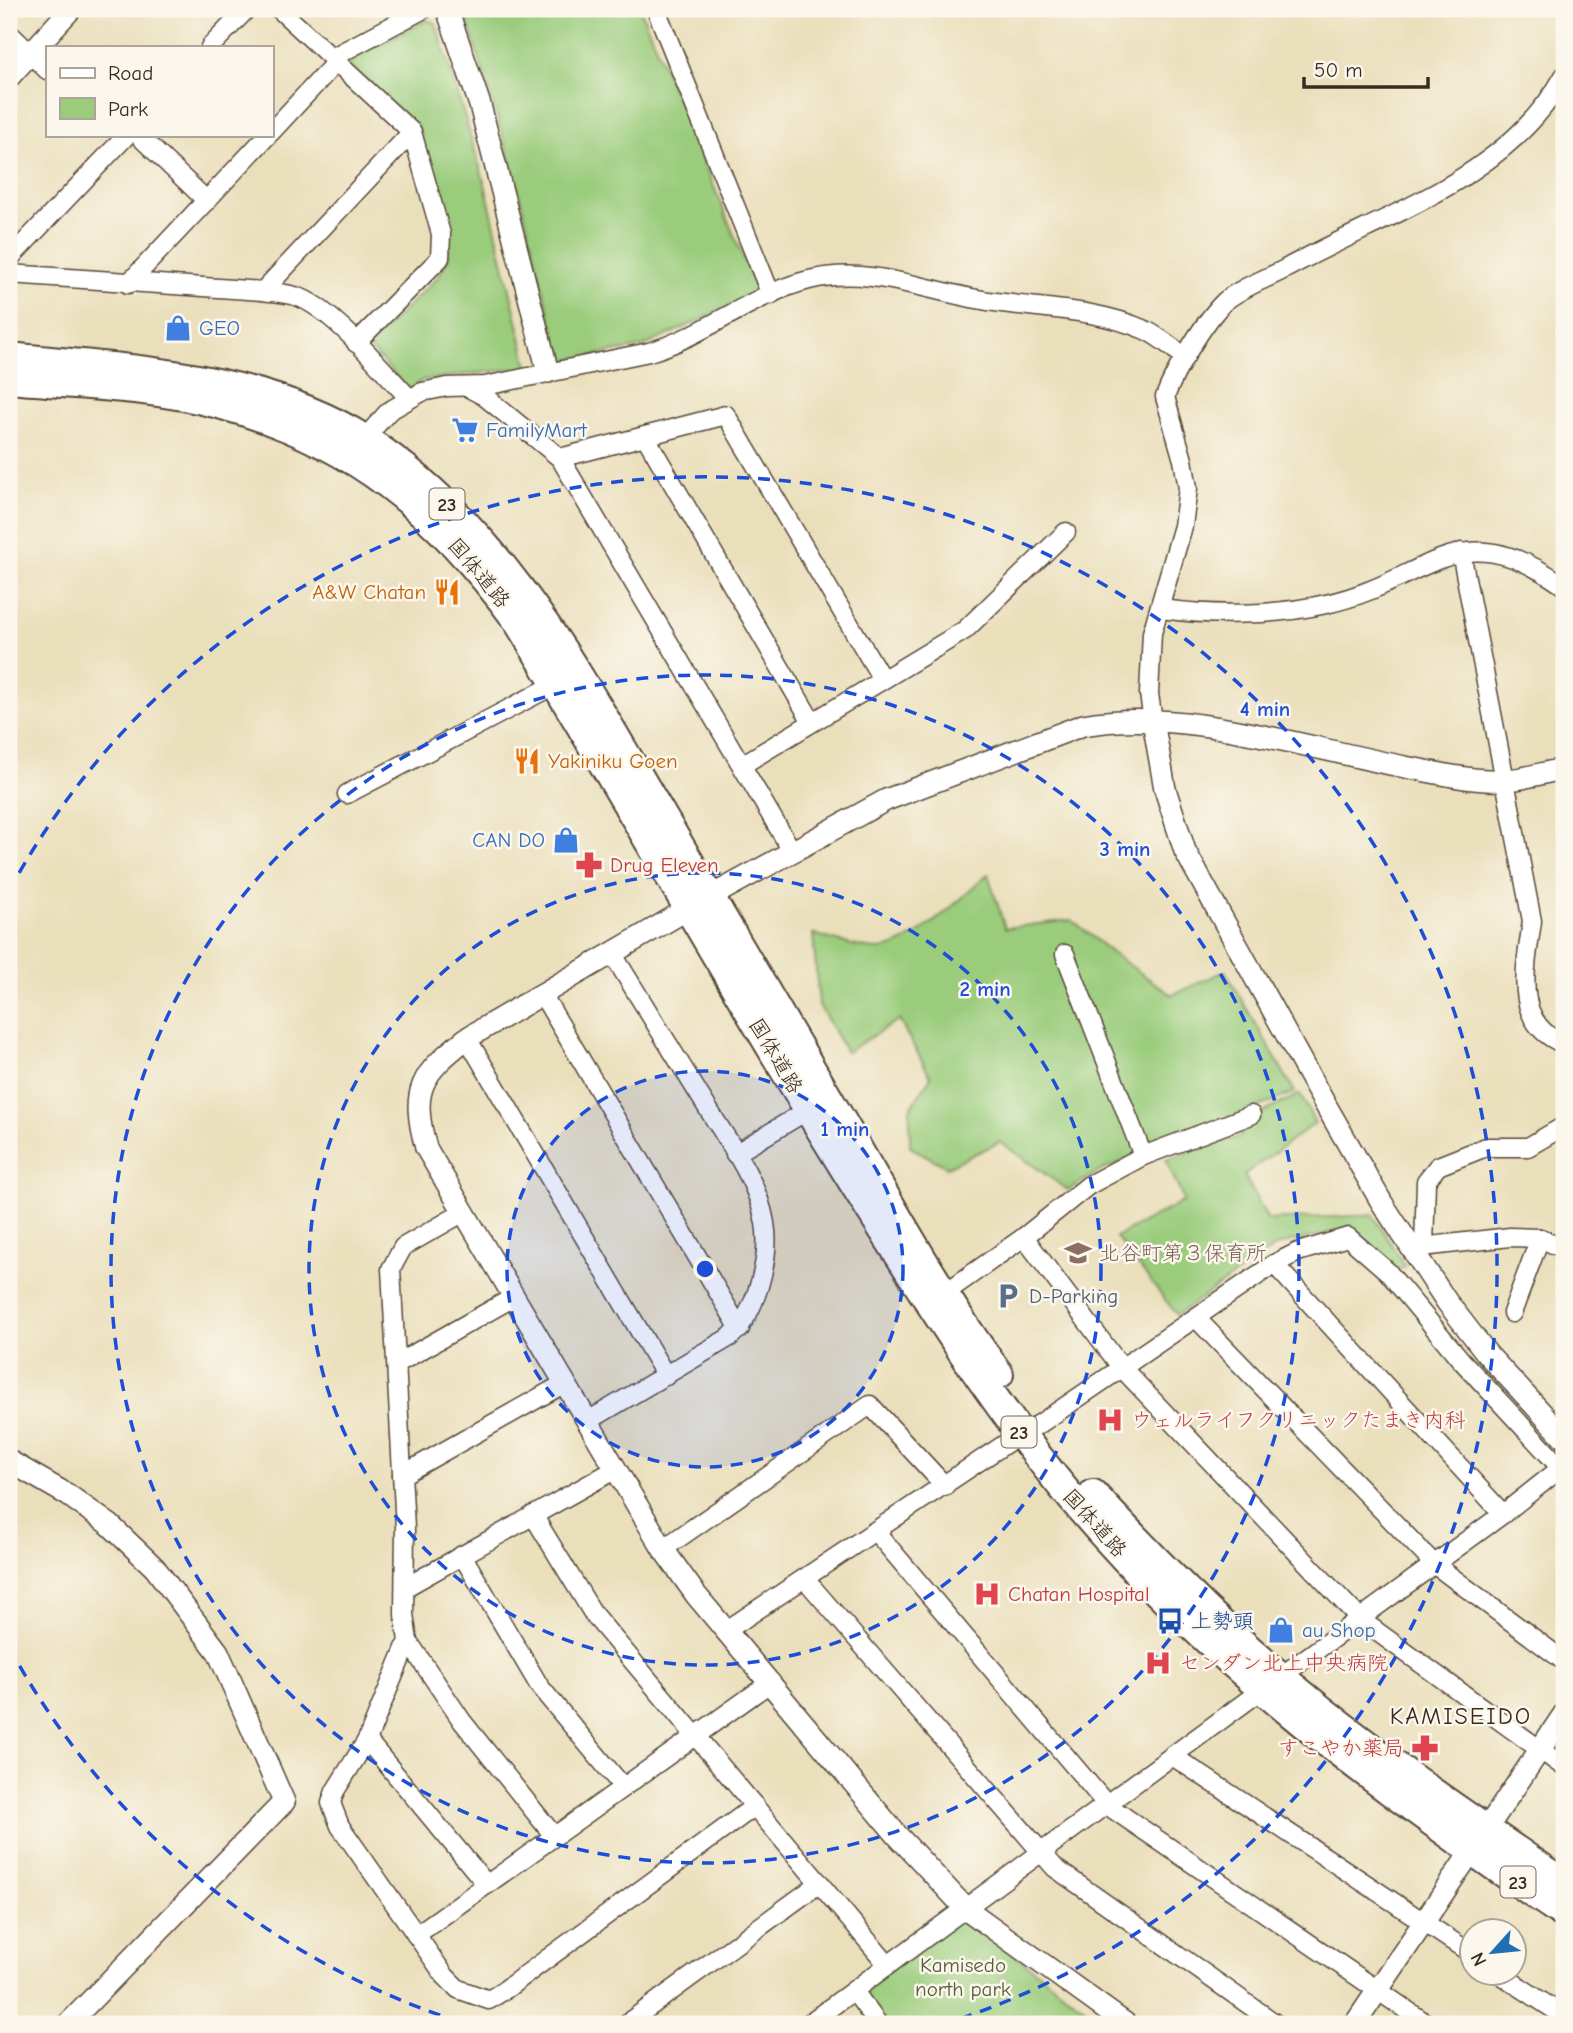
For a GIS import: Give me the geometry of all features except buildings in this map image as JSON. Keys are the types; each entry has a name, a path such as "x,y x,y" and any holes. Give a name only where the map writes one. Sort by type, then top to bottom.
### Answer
{"main road":[{"name":"国体道路","path":"9,357 224,383 282,401 364,439 448,504 500,560 607,724 808,1110 925,1298 1029,1429"},
{"name":"国体道路","path":"9,379 140,391 218,404 327,443 413,501 482,572 517,620 991,1363 1075,1502 1128,1561 1271,1683 1347,1761 1479,1840 1564,1883"},
{"name":"国体道路","path":"1479,1840 1564,1914"}],"street":[{"path":"9,77 71,9"},
{"path":"212,46 247,9"},
{"path":"279,9 412,132 441,234 442,251 432,267 356,343"},
{"path":"273,130 335,59 424,9"},
{"path":"447,9 483,117 548,372"},
{"path":"656,9 771,295"},
{"path":"9,33 46,68"},
{"path":"1564,76 1525,127 1503,147 1445,188 1315,252 1225,302 1185,357 1165,397 1188,488 1183,526 1152,634 1149,694 1172,817 1190,862 1323,1101 1488,1355 1564,1437"},
{"path":"263,291 412,132"},
{"path":"9,260 126,136 207,201"},
{"path":"128,284 267,136"},
{"path":"9,274 263,291 301,298 317,307 356,343 409,398"},
{"path":"364,439 389,411 409,398 431,390 466,387 669,347 771,295 808,280 839,275 881,276 987,301 1102,316 1146,330 1185,357"},
{"path":"466,387 484,396 560,458 792,851"},
{"path":"560,458 726,415 882,679"},
{"path":"645,436 812,722"},
{"path":"742,765 965,630 1066,532"},
{"path":"1161,609 1218,613 1283,611 1326,604 1362,594 1425,564 1461,552 1505,553 1542,570 1564,586"},
{"path":"1461,552 1532,921 1526,969 1527,1008 1545,1037 1564,1044"},
{"path":"347,794 556,684"},
{"path":"1126,2024 965,1908 897,1835 696,1595 663,1549 426,1148 418,1121 418,1098 424,1078 436,1062 467,1038 792,851 886,800 1060,732 1111,720 1153,721 1227,730 1451,775 1506,780 1564,769"},
{"path":"588,1421 740,1329 749,1314 761,1278 766,1225 759,1200 735,1154 612,953"},
{"path":"1065,954 1143,1156"},
{"path":"542,994 740,1329"},
{"path":"467,1038 666,1376"},
{"path":"735,1154 808,1110"},
{"path":"945,1293 1024,1237 1089,1185 1143,1156 1251,1115"},
{"path":"1417,1248 1426,1181 1438,1166 1486,1147 1528,1147 1564,1126"},
{"path":"464,1212 403,1247 396,1255 391,1269 390,1297 398,1363 406,1587 404,1614 408,1641 461,1721 554,1836"},
{"path":"1024,1237 1121,1367 1361,1620 1564,1767"},
{"path":"727,1630 1273,1264 1298,1252 1348,1237 1387,1271 1461,1360 1561,1468 1361,1620 1271,1683 808,2024"},
{"path":"1417,1248 1510,1237 1540,1238 1564,1249"},
{"path":"1512,1313 1540,1238"},
{"path":"1273,1264 1503,1514"},
{"path":"398,1363 514,1297"},
{"path":"1196,1318 1434,1564 1564,1661"},
{"path":"402,1475 565,1383"},
{"path":"663,1549 870,1405 945,1486"},
{"path":"9,1461 68,1495 110,1525 155,1568 218,1652 284,1802 68,2024"},
{"path":"406,1587 616,1469"},
{"path":"533,1516 594,1615 888,1965"},
{"path":"876,1532 1107,1805 1427,2024"},
{"path":"462,1555 540,1686 622,1787"},
{"path":"804,1579 1055,1868 1276,2024"},
{"path":"408,1641 367,1740 335,1791 331,1803 333,1814 450,1983 489,2000 755,1806"},
{"path":"416,1935 771,1682"},
{"path":"1355,2024 1564,1714"},
{"path":"367,1740 487,1885"},
{"path":"1174,1757 1458,1945"},
{"path":"626,2024 820,1883"},
{"path":"1522,1988 1564,2016"},
{"path":"854,1991 878,2024"}],"green space":[{"path":"464,9 640,9 758,293 642,347 561,361 514,173"},
{"path":"427,20 436,23 485,184 528,367 422,380 409,390 368,346 438,277 449,258 448,242 418,128 345,61"},
{"path":"988,874 1005,928 1072,920 1112,953 1172,995 1225,971 1295,1092 1102,1170 1068,1190 1000,1142 947,1167 910,1147 910,1109 931,1077 899,1020 846,1052 819,1005 813,934 861,947 890,947 920,932"},
{"path":"1300,1094 1315,1123 1244,1175 1268,1220 1373,1215 1405,1266 1396,1271 1351,1228 1278,1245 1177,1315 1116,1237 1184,1201 1166,1160 1242,1136 1239,1124"},
{"name":"Kamisedo north park","path":"956,1922 971,1922 1105,2024 883,2024 859,1992"}],"place":[{"name":"GEO","path":"178,328"},
{"name":"FamilyMart","path":"465,430"},
{"name":"A&W Chatan","path":"447,592"},
{"name":"Yakiniku Goen","path":"527,761"},
{"name":"CAN DO","path":"566,840"},
{"name":"Drug Eleven","path":"589,865"},
{"name":"北谷町第３保育所","path":"1078,1253"},
{"name":"D-Parking","path":"1008,1296"},
{"name":"ウェルライフクリニックたまき内科","path":"1110,1420"},
{"name":"Chatan Hospital","path":"987,1594"},
{"name":"上勢頭","path":"1170,1621"},
{"name":"au Shop","path":"1281,1630"},
{"name":"センダン北上中央病院","path":"1158,1663"},
{"name":"すこやか薬局","path":"1425,1748"}],"district":[{"name":"KAMISEIDO","path":"1461,1716"}]}
